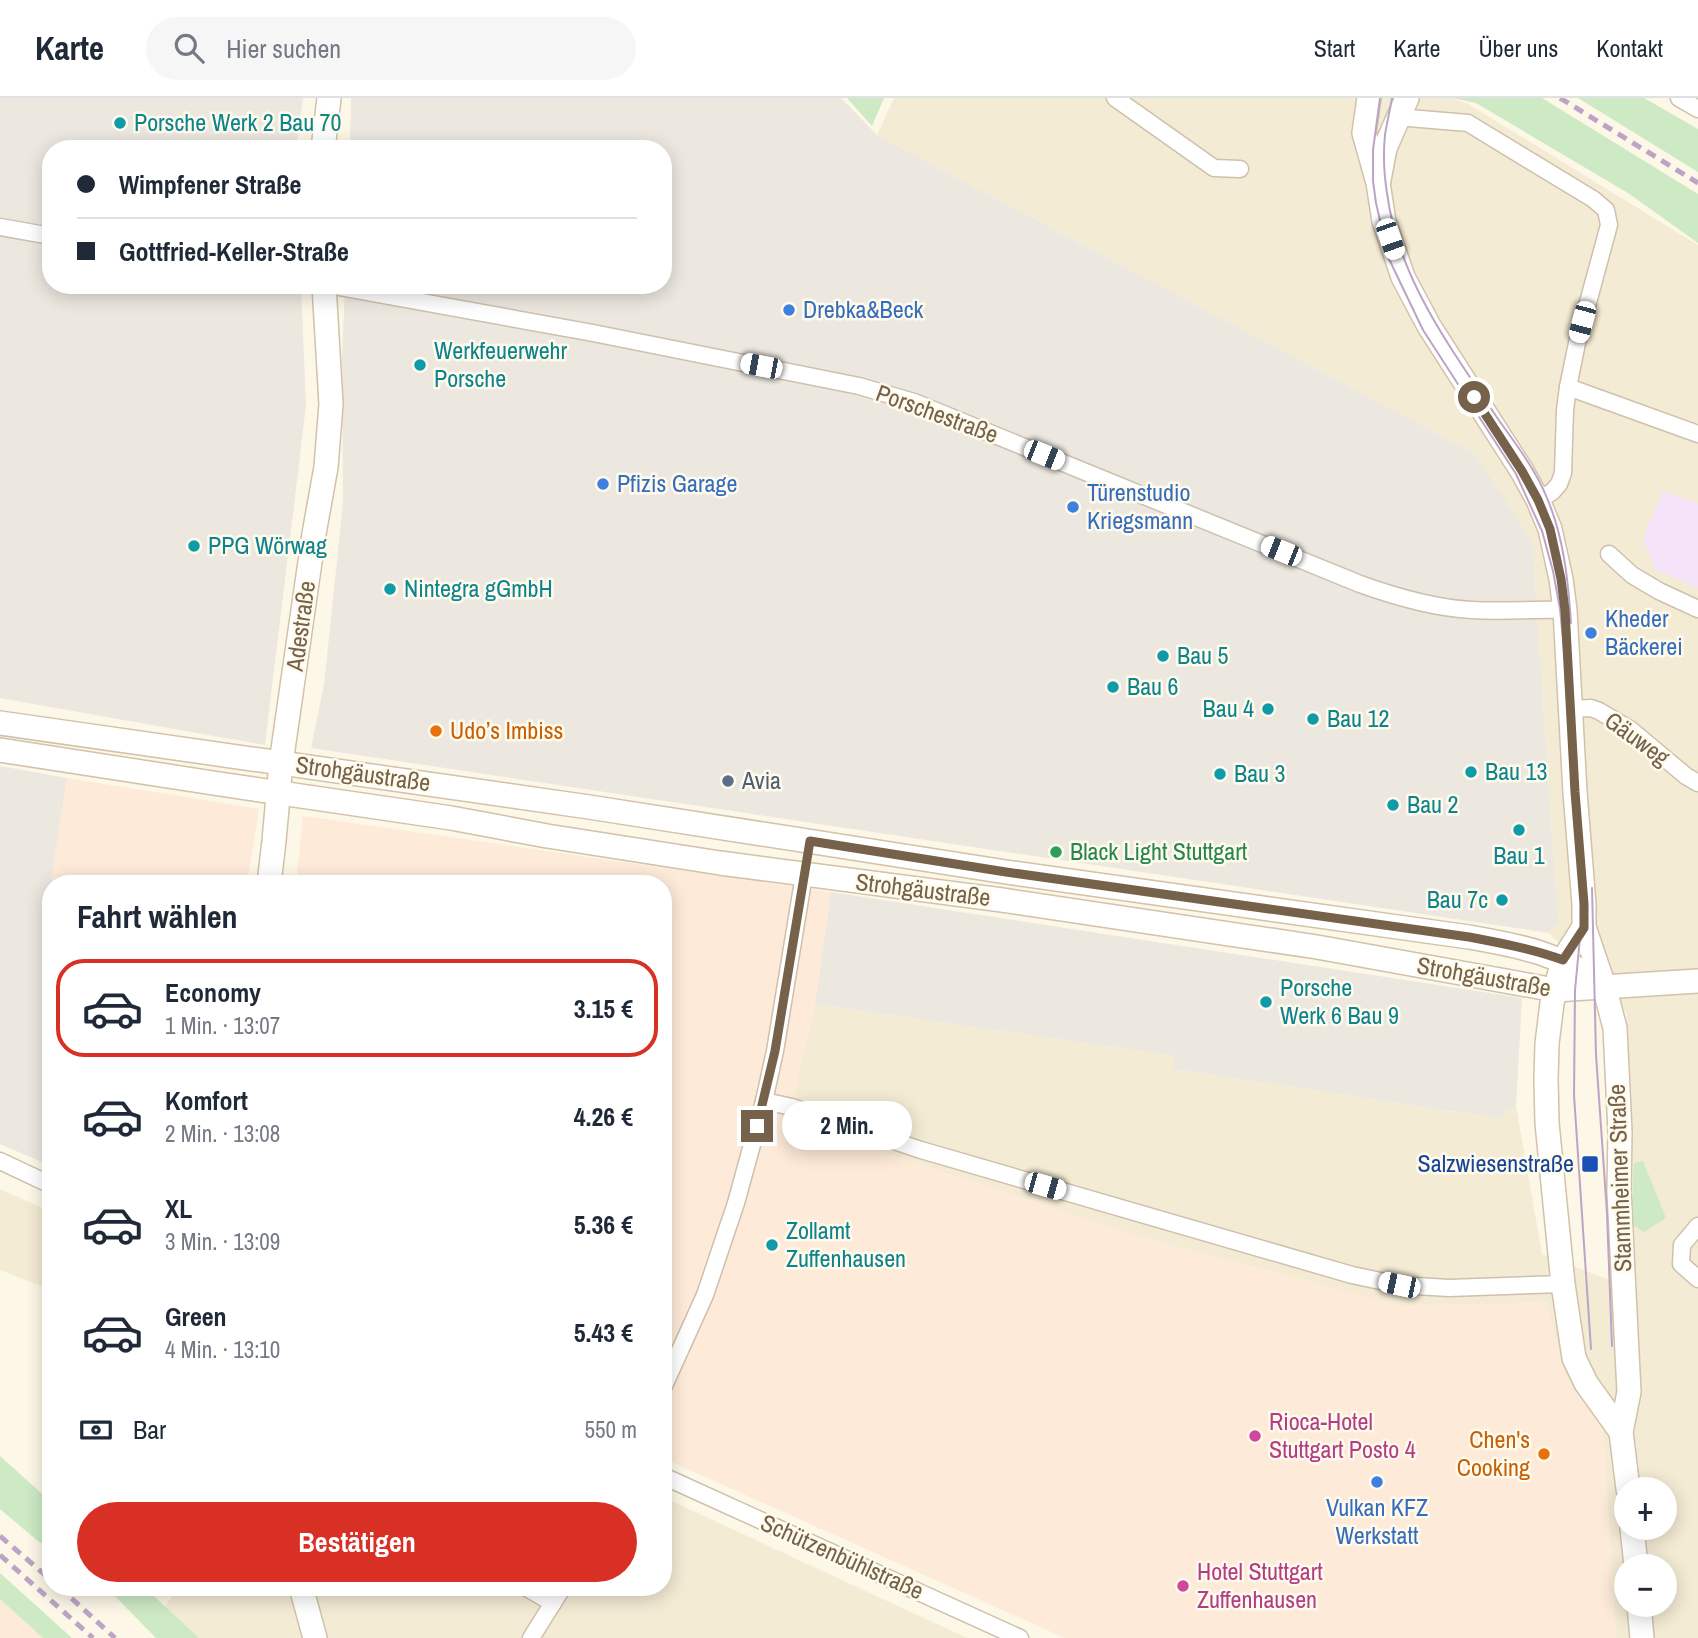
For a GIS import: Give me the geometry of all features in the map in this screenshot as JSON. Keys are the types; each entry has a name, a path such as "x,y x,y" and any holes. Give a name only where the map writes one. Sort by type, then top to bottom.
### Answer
{"main road":[{"path":"324,140 328,98"},
{"name":"Stammheimer Straße","path":"1369,98 1364,134 1378,183 1384,221 1403,277 1429,326 1538,500 1554,545 1565,610 1584,928 1594,951 1615,1028 1620,1132 1619,1192 1629,1392 1621,1432 1627,1477"},
{"name":"Stammheimer Straße","path":"1378,183 1385,148 1402,108"},
{"name":"Adestraße","path":"270,875 281,762 314,534 327,467 331,404 326,294"},
{"name":"Strohgäustraße","path":"0,723 589,807 1006,872 1469,937 1505,943 1563,960 1604,986"},
{"name":"Strohgäustraße","path":"0,750 804,875 1002,900 1317,947 1555,990 1604,986"},
{"path":"804,875 810,841"},
{"path":"1002,900 1006,872"},
{"name":"Stammheimer Straße","path":"1584,928 1563,960 1548,1031 1546,1090 1550,1163 1574,1358 1586,1383 1621,1432"},
{"path":"1604,986 1698,981"},
{"path":"1586,1383 1604,1384 1628,1373"},
{"path":"303,1596 315,1638"},
{"path":"1640,1617 1642,1638"}],"street":[{"path":"1115,98 1214,168 1240,169"},
{"path":"1679,98 1698,109"},
{"path":"1402,108 1468,123 1593,199 1606,210 1609,225 1577,343 1569,387 1563,473 1552,492 1538,500"},
{"path":"0,227 42,234"},
{"name":"Porschestraße","path":"377,294 593,332 859,386 914,402 1399,598 1433,606 1471,610 1565,610"},
{"path":"1569,387 1698,434"},
{"path":"1609,554 1632,575 1698,609"},
{"name":"Gäuweg","path":"1571,709 1591,708 1631,730 1698,783"},
{"path":"672,1368 705,1295 736,1202 764,1101 804,875"},
{"path":"764,1101 792,1107 920,1150 1352,1275 1399,1285 1449,1288 1563,1283"},
{"path":"0,1161 42,1181"},
{"path":"1698,1226 1682,1245 1681,1264 1698,1279"},
{"name":"Schützenbühlstraße","path":"672,1480 1020,1638"},
{"path":"540,1596 553,1604"},
{"path":"537,1636 557,1596"}],"shaded area":[{"path":"0,98 303,98 297,140 42,140 42,294 301,294 306,406 265,745 0,698"},
{"path":"351,98 841,98 877,135 1476,454 1532,541 1558,921 1549,933 311,748 324,685 343,503 342,356 345,294 672,294 672,140 350,140"},
{"path":"894,98 1453,98 1468,104 1698,245 1698,1638 1616,1638 1615,1617 1677,1617 1677,1554 1614,1554 1614,1606 1603,1430 1566,1379 1546,1303 1401,1306 1144,1238 788,1121 815,1004 1174,1056 1173,1069 1496,1118 1516,1106 1542,1254 1630,1288 1627,1013 1549,933 1558,921 1532,541 1476,454 877,135"},
{"path":"1663,491 1698,504 1698,588 1655,569 1643,538"},
{"path":"0,766 67,778 52,875 42,875 42,1162 0,1144"},
{"path":"67,778 259,809 248,875 52,875"},
{"path":"303,816 831,892 815,1004 789,1121 1144,1238 1401,1306 1546,1303 1566,1379 1603,1430 1616,1638 1065,1638 672,1462 672,875 297,875"},
{"path":"831,892 1522,998 1516,1106 1497,1118 1173,1069 1174,1056 815,1004"},
{"path":"0,1189 42,1208 42,1286 0,1270"},
{"path":"672,1501 967,1638 199,1638 164,1607 173,1596 672,1596"},
{"path":"0,1599 43,1638 0,1638"}],"green space":[{"path":"847,98 884,98 872,126"},
{"path":"1453,98 1542,98 1698,194 1698,243 1628,193 1476,103"},
{"path":"1578,98 1644,98 1698,129 1698,172"},
{"path":"1643,1161 1666,1218 1644,1232 1631,1224 1634,1163"},
{"path":"0,1456 42,1494 42,1543 38,1541 0,1509"},
{"path":"0,1573 72,1638 43,1638 0,1599"},
{"path":"115,1596 154,1596 199,1638 156,1638"}],"tram line":[{"path":"1380,98 1373,150 1373,181 1389,259 1423,330 1516,474 1542,531 1560,609 1583,906 1575,990 1574,1095 1591,1349"},
{"path":"1392,98 1385,135 1385,171 1393,224 1402,254 1414,283 1444,338 1542,487 1553,513 1561,544 1571,623"},
{"path":"1592,888 1596,1055 1607,1213 1612,1346"}],"railway":[{"path":"1560,98 1698,183"},
{"path":"0,1536 42,1572"},
{"path":"0,1555 42,1592"},
{"path":"46,1596 93,1638"},
{"path":"69,1596 115,1638"}],"place":[{"name":"Porsche Werk 2 Bau 70","path":"120,123"},
{"name":"Drebka&Beck","path":"789,310"},
{"name":"Werkfeuerwehr Porsche","path":"420,365"},
{"name":"Pfizis Garage","path":"603,484"},
{"name":"Türenstudio Kriegsmann","path":"1073,507"},
{"name":"PPG Wörwag","path":"194,546"},
{"name":"Nintegra gGmbH","path":"390,589"},
{"name":"Kheder Bäckerei","path":"1591,633"},
{"name":"Bau 5","path":"1163,656"},
{"name":"Bau 6","path":"1113,687"},
{"name":"Bau 4","path":"1268,709"},
{"name":"Bau 12","path":"1313,719"},
{"name":"Udo’s Imbiss","path":"436,731"},
{"name":"Bau 13","path":"1471,772"},
{"name":"Bau 3","path":"1220,774"},
{"name":"Avia","path":"728,781"},
{"name":"Bau 2","path":"1393,805"},
{"name":"Bau 1","path":"1519,830"},
{"name":"Black Light Stuttgart","path":"1056,852"},
{"name":"Bau 7c","path":"1502,900"},
{"name":"Porsche Werk 6 Bau 9","path":"1266,1002"},
{"name":"Salzwiesenstraße","path":"1590,1164"},
{"name":"Zollamt Zuffenhausen","path":"772,1245"},
{"name":"Rioca-Hotel Stuttgart Posto 4","path":"1255,1436"},
{"name":"Chen's Cooking","path":"1544,1454"},
{"name":"Vulkan KFZ Werkstatt","path":"1377,1482"},
{"name":"Hotel Stuttgart Zuffenhausen","path":"1183,1586"}],"route":[{"path":"757,1126 775,1051 810,841 1006,872 1469,937 1505,943 1563,960 1584,928 1584,904 1561,579 1550,529 1538,500 1474,397"}]}
